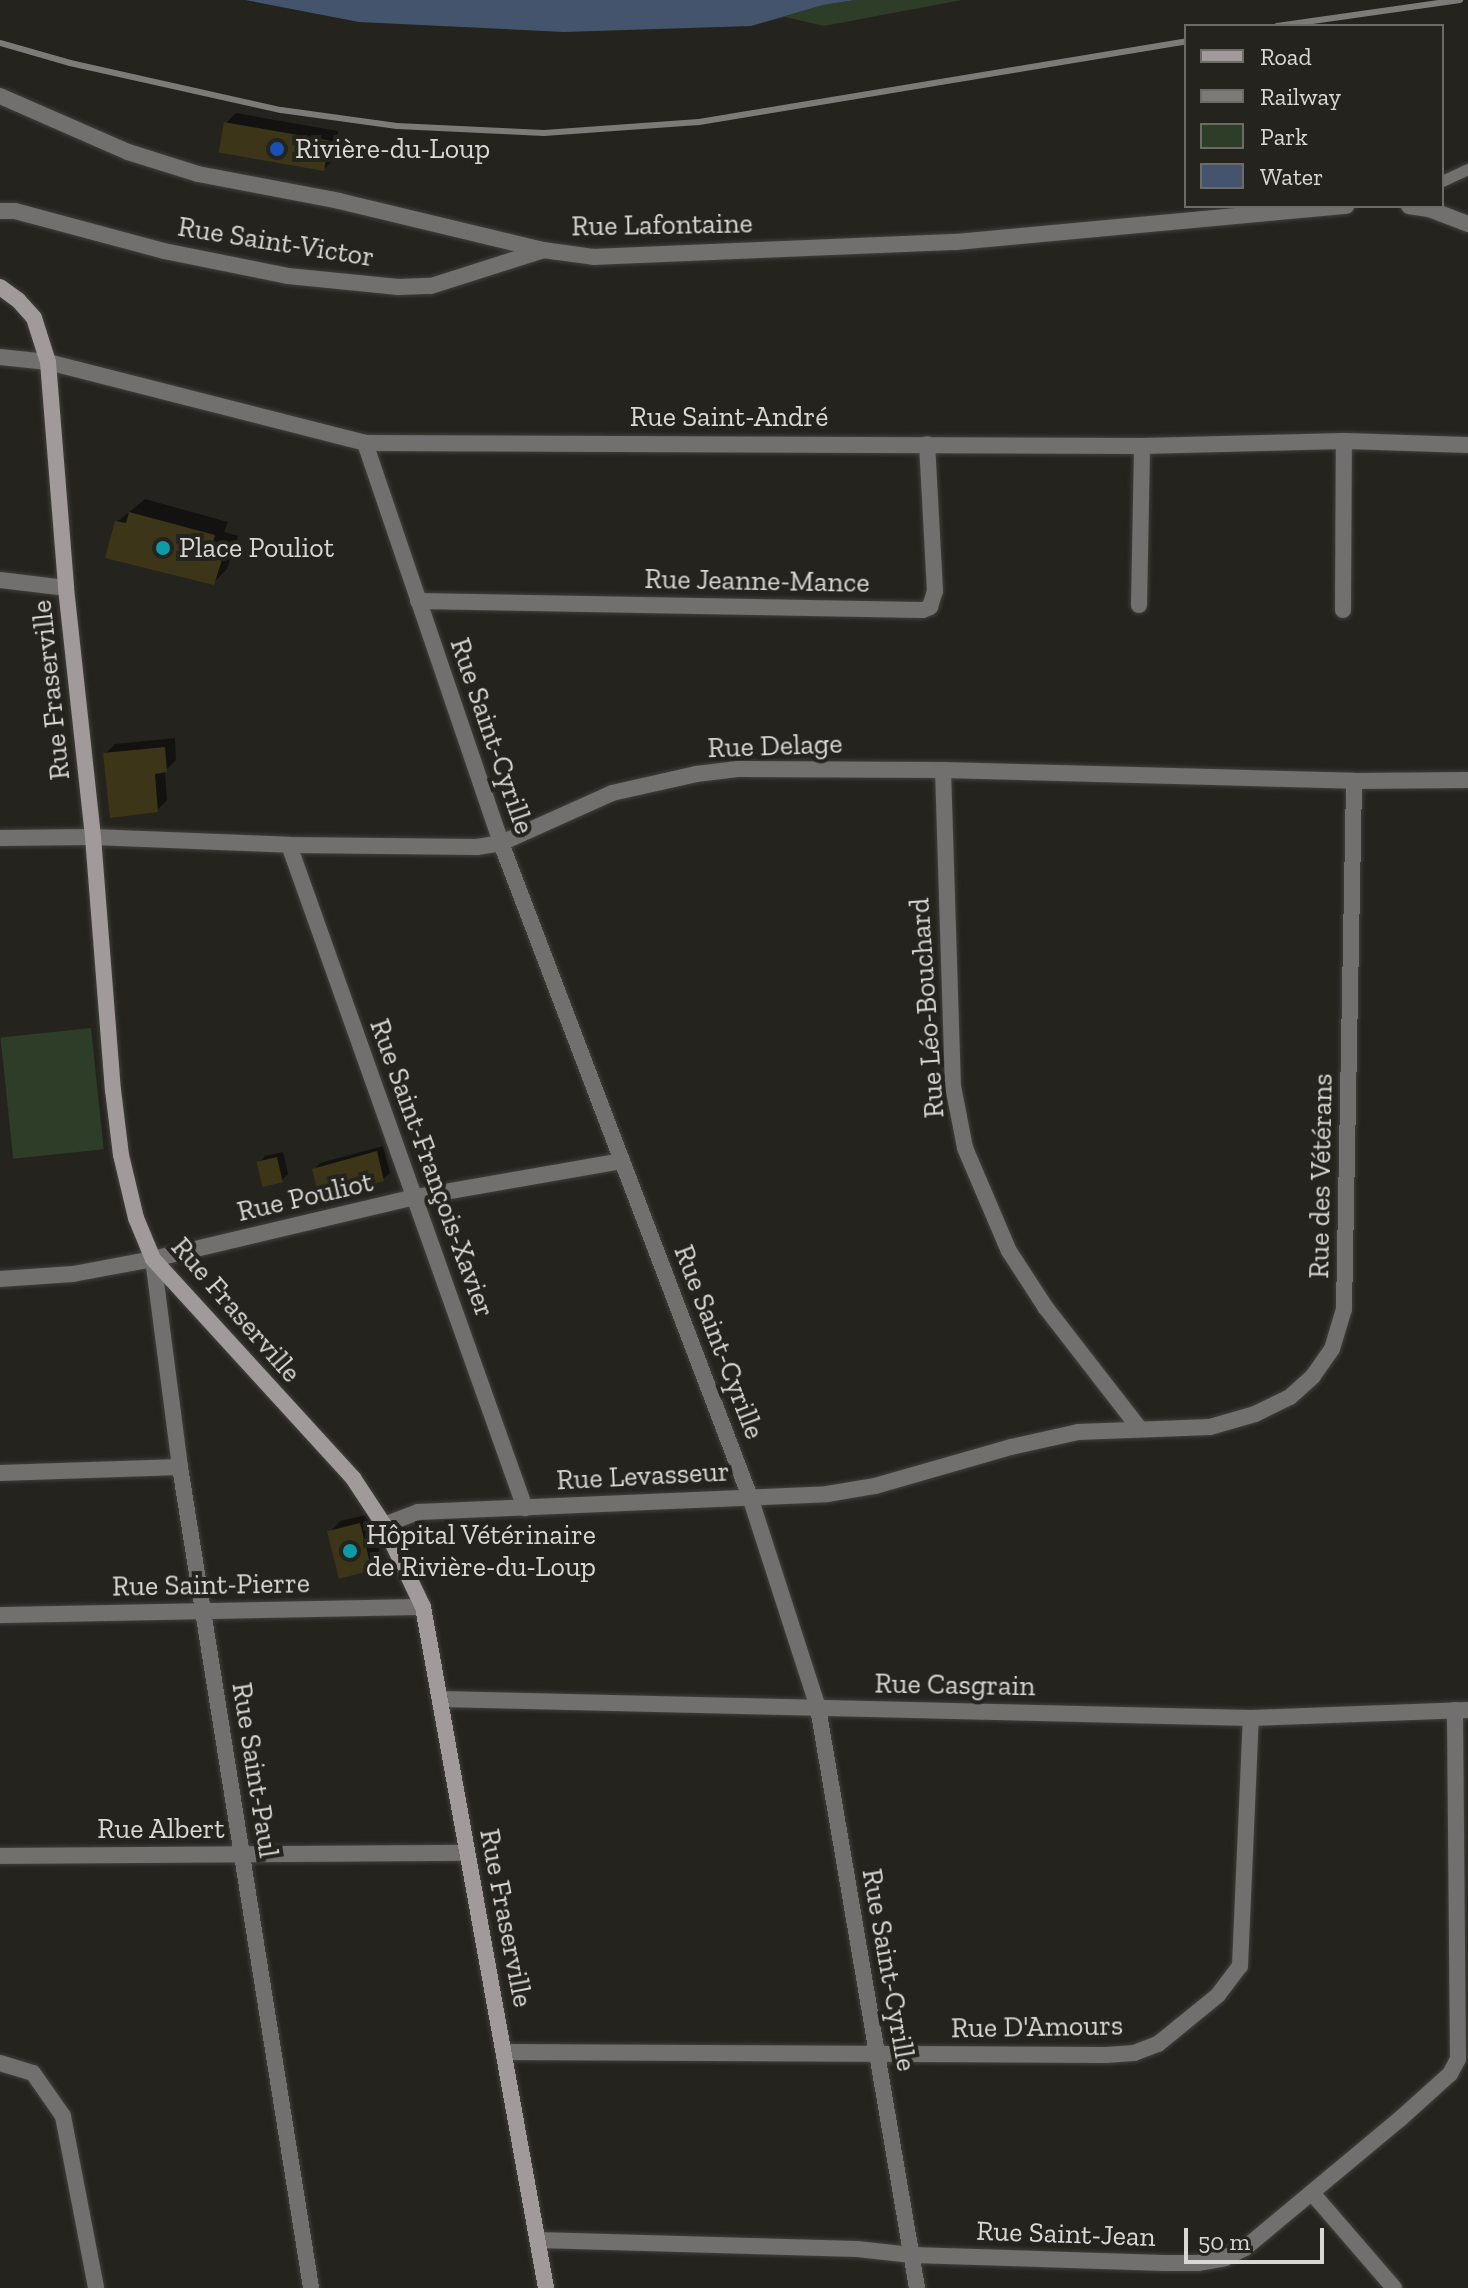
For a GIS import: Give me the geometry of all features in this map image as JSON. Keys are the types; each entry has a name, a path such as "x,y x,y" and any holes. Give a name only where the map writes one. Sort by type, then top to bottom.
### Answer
{"main road":[{"name":"Rue Fraserville","path":"0,287 18,300 34,318 48,362 66,588 93,837 121,1155 136,1218 153,1259 353,1478 384,1525 423,1607 546,2288"}],"street":[{"name":"Rue Lafontaine","path":"0,96 116,147 184,170 339,201 543,250 624,258 956,242 1324,208"},
{"path":"1422,208 1468,224"},
{"name":"Rue Saint-Victor","path":"0,211 15,211 164,251 288,276 398,287 431,286 543,250"},
{"name":"Rue Saint-André","path":"0,357 48,362 365,443 1142,446 1344,441 1468,445"},
{"path":"1343,610 1344,441"},
{"name":"Rue Saint-Cyrille","path":"365,443 501,843 750,1497 818,1708 917,2288"},
{"name":"Rue Jeanne-Mance","path":"418,601 923,610 930,607 935,591 927,444"},
{"path":"1139,605 1142,446"},
{"path":"0,580 66,588"},
{"name":"Rue Delage","path":"0,838 93,837 452,849 501,843 612,793 696,774 738,769 943,770 1354,781 1468,780"},
{"name":"Rue Léo-Bouchard","path":"943,770 953,1086 965,1148 1009,1251 1046,1308 1140,1429"},
{"name":"Rue des Vétérans","path":"1140,1429 1210,1427 1255,1414 1290,1397 1313,1376 1332,1349 1344,1309 1354,781"},
{"name":"Rue Saint-François-Xavier","path":"289,845 525,1508"},
{"name":"Rue Pouliot","path":"0,1279 73,1274 153,1259 416,1197 622,1161"},
{"name":"Rue Saint-Paul","path":"153,1259 180,1467 311,2288"},
{"name":"Rue Levasseur","path":"384,1525 418,1512 827,1494 875,1486 1065,1435 1140,1429"},
{"path":"0,1473 180,1467"},
{"name":"Rue Saint-Pierre","path":"0,1615 423,1607"},
{"name":"Rue Casgrain","path":"441,1699 1251,1718 1462,1710"},
{"name":"Rue Saint-Jean","path":"538,2240 1198,2263 1225,2258 1245,2248 1313,2194 1435,2088 1450,2074 1458,2059 1462,1710"},
{"name":"Rue D'Amours","path":"504,2052 1134,2053 1158,2044 1185,2025 1233,1980 1240,1966 1251,1718"},
{"name":"Rue Albert","path":"0,1856 466,1853"},
{"path":"0,2063 33,2073 63,2116 96,2288"},
{"path":"1313,2194 1394,2288"}],"lane":[{"path":"1444,180 1468,169"}],"green space":[{"path":"855,0 962,0 824,26 785,17 751,26 823,5"},
{"path":"91,1028 104,1149 13,1159 0,1038"}],"water":[{"path":"245,0 855,0 823,5 751,26 564,32 359,22"}],"building":[{"name":"Rivière-du-Loup","path":"224,122 329,141 324,171 219,153"},
{"name":"Place Pouliot","path":"129,512 215,535 212,546 225,550 214,585 105,558 115,521 126,523"},
{"path":"165,747 167,772 155,774 158,812 110,818 103,753"},
{"path":"377,1151 384,1181 361,1187 360,1182 318,1193 312,1169"},
{"path":"277,1157 283,1182 262,1187 257,1162"},
{"name":"Hôpital Vétérinaire de Rivière-du-Loup","path":"360,1523 372,1571 339,1579 327,1531"}],"railway":[{"path":"1291,24 1460,0"},
{"path":"0,43 70,63 281,110 397,126 544,133 699,122 1184,41"}],"place":[{"name":"Rivière-du-Loup","path":"277,149"},
{"name":"Place Pouliot","path":"163,548"},
{"name":"Hôpital Vétérinaire de Rivière-du-Loup","path":"350,1551"}]}
